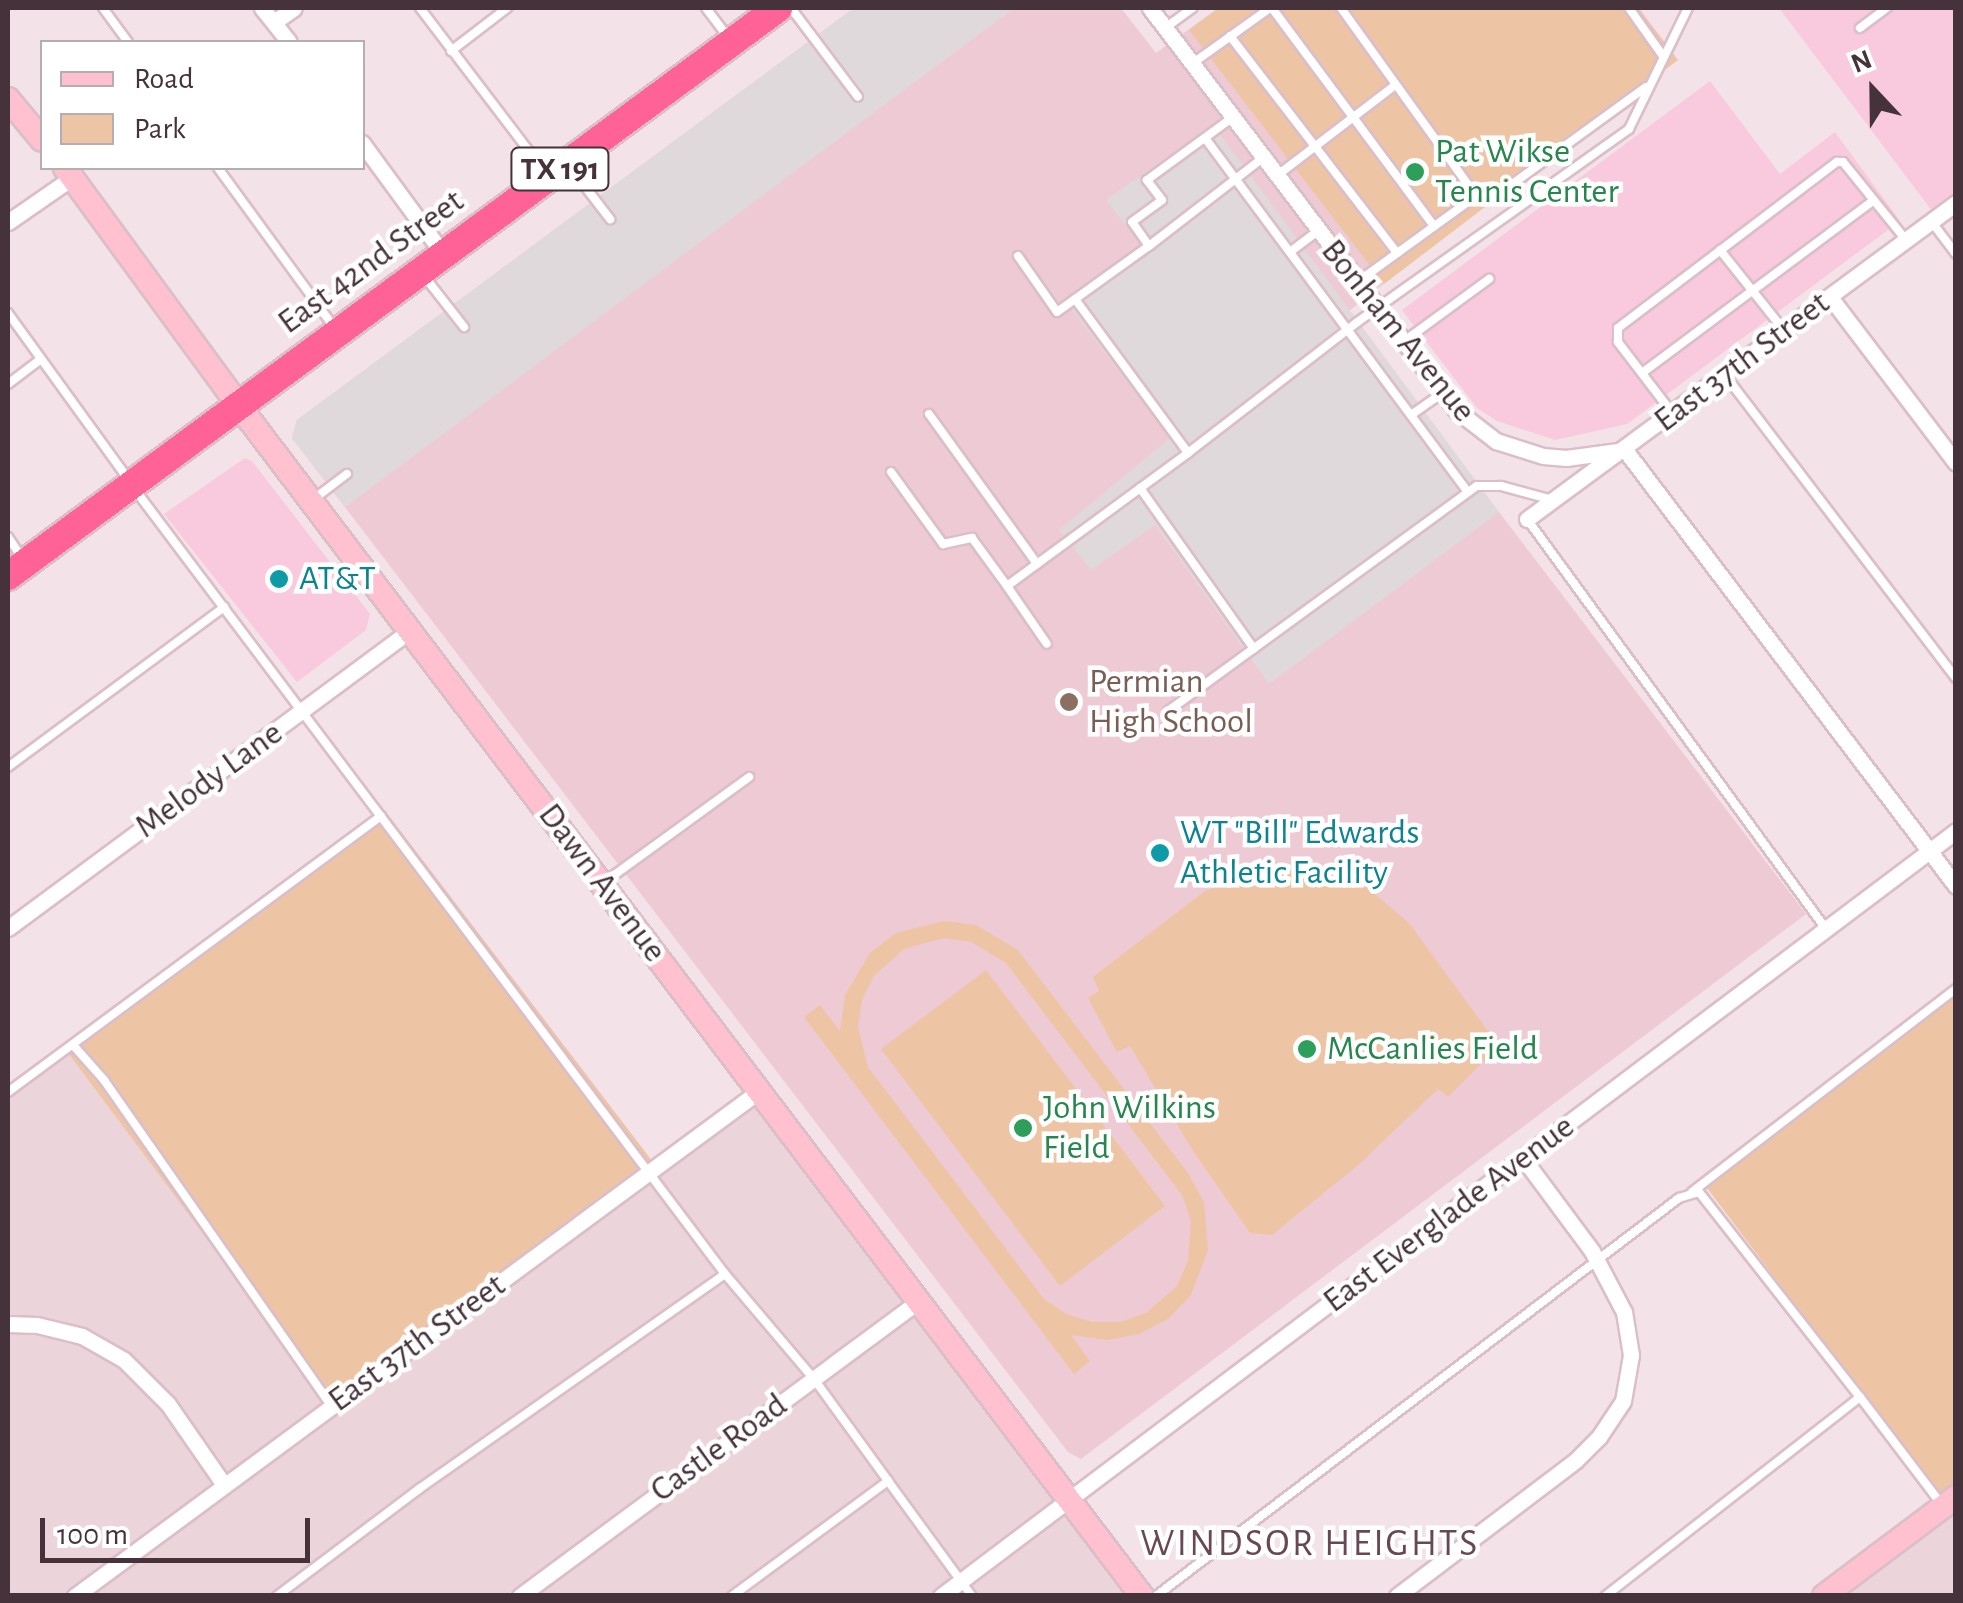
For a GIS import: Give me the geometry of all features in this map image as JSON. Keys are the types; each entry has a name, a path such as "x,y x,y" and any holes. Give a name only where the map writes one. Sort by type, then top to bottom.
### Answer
{"highway":[{"name":"East 42nd Street","path":"16,570 778,8"}],"street":[{"path":"262,8 288,40"},
{"path":"274,22 294,8"},
{"name":"Bonham Avenue","path":"1150,8 1441,394 1478,430 1520,450 1566,458 1625,450"},
{"path":"8,99 40,138"},
{"path":"365,148 444,255"},
{"path":"8,222 69,172"},
{"name":"Dawn Avenue","path":"69,172 239,406 1142,1596"},
{"name":"East 37th Street","path":"1527,519 1956,203"},
{"path":"1830,297 1956,463"},
{"path":"1625,450 1956,886"},
{"name":"Melody Lane","path":"8,928 410,631"},
{"name":"East Everglade Avenue","path":"941,1596 1956,831"},
{"name":"East 37th Street","path":"74,1596 759,1090"},
{"path":"1397,1596 1552,1479 1614,1418 1629,1378 1628,1330 1614,1288 1523,1158"},
{"name":"Castle Road","path":"520,1596 919,1301"},
{"path":"8,1324 52,1328 82,1336 124,1360 168,1404 224,1485"},
{"path":"1824,1596 1949,1502"}],"lane":[{"path":"102,8 126,40"},
{"path":"420,8 451,51 558,170 610,219"},
{"path":"451,51 506,8"},
{"path":"706,8 732,42"},
{"path":"791,8 858,97"},
{"path":"1165,28 1192,8"},
{"path":"1193,63 1271,8 1356,115 1434,226"},
{"path":"1340,8 1476,196"},
{"path":"1629,8 1664,56"},
{"path":"1007,586 1188,453 1347,329 1628,129 1688,8"},
{"path":"1860,28 1887,8"},
{"path":"1230,36 1317,144 1397,253"},
{"path":"1357,282 1476,196 1500,194 1650,84"},
{"path":"1276,176 1394,86"},
{"path":"1149,246 1132,222 1162,200 1147,180 1233,118"},
{"path":"1205,138 1468,492"},
{"path":"1018,256 1058,312 1263,158"},
{"path":"1673,414 1618,342 1618,328 1836,162 1843,162 1906,240"},
{"path":"219,170 338,332"},
{"path":"1642,373 1874,200"},
{"path":"1931,221 1956,254"},
{"path":"1290,252 1317,232"},
{"path":"1720,250 1784,331"},
{"path":"420,272 464,328"},
{"path":"1402,342 1490,278"},
{"path":"1076,299 1188,453"},
{"path":"8,313 224,608 725,1274 814,1379 972,1596"},
{"path":"8,384 41,359"},
{"path":"1725,375 1956,678"},
{"path":"1411,415 1441,394"},
{"path":"928,414 1036,564"},
{"path":"891,472 943,544 972,538 1047,644"},
{"path":"311,501 346,474"},
{"path":"1168,711 1477,486 1502,486 1554,500"},
{"path":"1140,488 1254,648"},
{"path":"1527,519 1826,928"},
{"path":"8,538 16,570"},
{"path":"8,767 224,608"},
{"path":"602,884 749,776"},
{"path":"8,1092 381,816"},
{"path":"1156,1596 1956,989"},
{"path":"74,1045 104,1080 331,1406"},
{"path":"1692,1192 1706,1198 1860,1397 1949,1502"},
{"path":"278,1596 418,1489 725,1274"},
{"path":"1605,1596 1818,1435 1860,1397"},
{"path":"732,1596 888,1481"}],"shaded area":[{"name":"Permian High School","path":"854,8 1121,8 1156,53 1218,8 1639,8 1675,56 1340,318 1499,512 1806,914 1081,1459 1068,1452 292,438 297,420"},
{"path":"854,8 1014,8 345,507 292,438 297,420"},
{"path":"1779,8 1955,8 1955,202 1936,216"},
{"path":"1710,81 1780,174 1835,132 1900,221 1627,424 1555,440 1497,421 1477,408 1402,310"},
{"path":"1213,125 1499,512 1269,684 1155,525 1091,570 1059,530 1170,438 1069,306 1144,249 1106,200"},
{"path":"245,458 252,461 370,614 366,630 297,682 164,514"},
{"path":"65,1049 332,1405 759,1090 1144,1595 8,1595 8,1091"},
{"path":"1955,1500 1955,1595 1830,1595"}],"green space":[{"name":"Pat Wikse Tennis Center","path":"1219,8 1638,8 1678,60 1384,284 1189,30"},
{"path":"386,812 656,1166 332,1406 65,1049"},
{"name":"McCanlies Field","path":"1269,867 1357,879 1409,923 1491,1035 1480,1045 1488,1057 1448,1097 1438,1089 1357,1166 1272,1235 1250,1233 1193,1151 1130,1046 1117,1052 1088,998 1099,991 1093,977 1205,891"},
{"path":"944,921 976,925 1018,950 1188,1173 1204,1202 1208,1250 1191,1295 1168,1319 1139,1334 1107,1340 1071,1335 1090,1361 1074,1374 804,1017 820,1005 840,1031 845,995 870,953 896,933","holes":["944,938 971,942 1006,963 1182,1195 1191,1221 1188,1261 1177,1286 1146,1313 1120,1322 1092,1322 1066,1314 1044,1299 868,1067 858,1027 862,1000 874,976 904,949"]},
{"name":"John Wilkins Field","path":"986,970 1165,1206 1060,1286 881,1049"},
{"path":"1955,988 1955,1500 1947,1506 1701,1180"}],"place":[{"name":"Pat Wikse Tennis Center","path":"1415,172"},
{"name":"AT&T","path":"279,579"},
{"name":"Permian High School","path":"1069,702"},
{"name":"WT \"Bill\" Edwards Athletic Facility","path":"1160,853"},
{"name":"McCanlies Field","path":"1307,1049"},
{"name":"John Wilkins Field","path":"1023,1128"}],"district":[{"name":"WINDSOR HEIGHTS","path":"1310,1545"}]}
